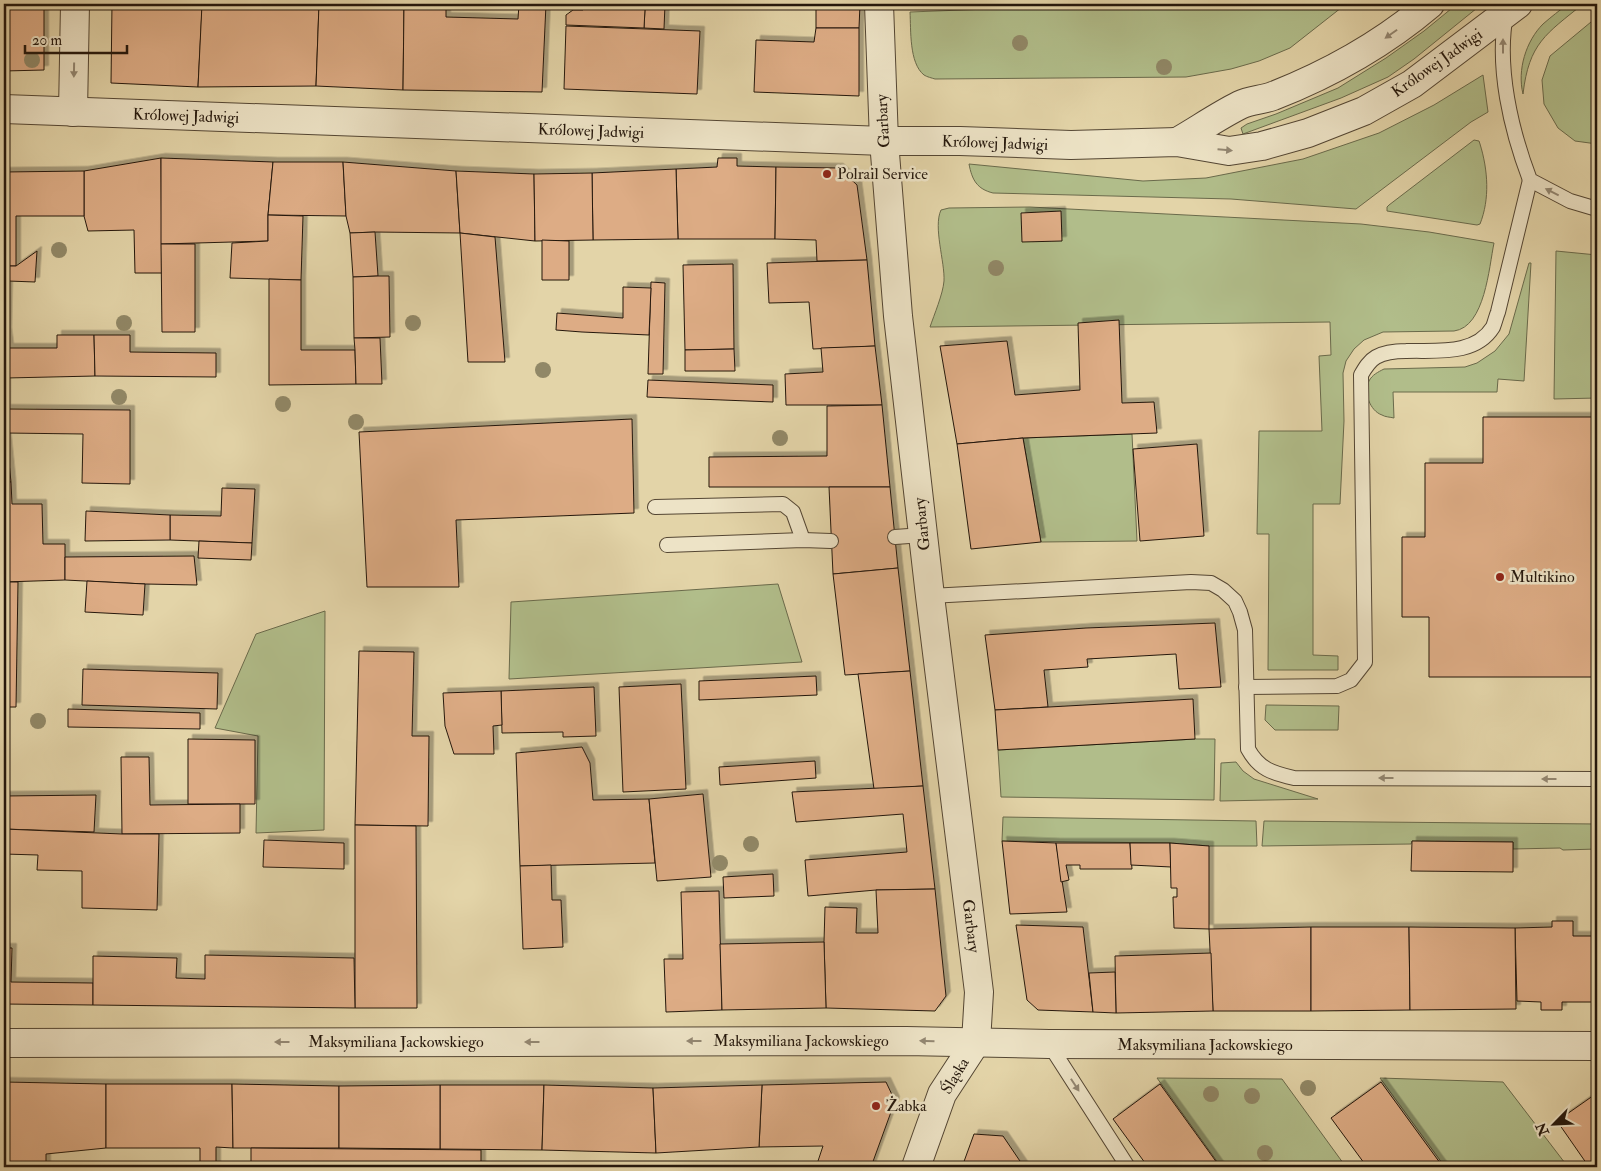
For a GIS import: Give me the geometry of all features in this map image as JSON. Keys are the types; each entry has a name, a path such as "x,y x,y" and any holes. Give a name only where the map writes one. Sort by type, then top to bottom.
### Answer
{"street":[{"path":"73,112 74,4"},
{"name":"Garbary","path":"879,4 884,141 898,316 930,596 979,992 976,1042"},
{"name":"Królowej Jadwigi","path":"1177,142 1241,104 1271,96 1320,75 1352,58 1390,35 1430,4"},
{"name":"Królowej Jadwigi","path":"4,109 884,141 960,141 1071,145 1177,142 1229,151 1262,146 1308,133 1364,111 1412,84 1512,8"},
{"name":"Maksymiliana Jackowskiego","path":"4,1043 876,1041 1050,1044 1597,1046"},
{"name":"Śląska","path":"916,1167 942,1094 976,1042"}],"lane":[{"path":"1246,687 1337,686 1351,680 1365,662 1361,375 1367,365 1376,357 1393,352 1456,350 1468,347 1485,336 1493,326 1530,180 1513,130 1503,70 1502,43 1512,8"},
{"path":"1530,180 1570,201 1597,210"},
{"path":"655,507 783,504 793,512 803,540"},
{"path":"894,537 923,535"},
{"path":"667,545 803,540 831,541"},
{"path":"930,596 1191,582 1211,583 1223,590 1235,602 1240,612 1244,630 1248,749 1254,760 1264,768 1294,778 1597,779"},
{"path":"1050,1044 1128,1167"}],"green space":[{"path":"1119,4 1346,4 1290,48 1259,61 1231,69 1186,77 935,79 924,75 919,70 913,55 910,12"},
{"path":"1457,4 1482,4 1414,59 1388,77 1341,98 1243,134 1241,128 1247,124 1338,88 1386,58 1424,31"},
{"path":"1568,4 1583,4 1541,41 1530,63 1523,94 1521,85 1522,66 1524,56 1532,39 1543,24"},
{"path":"1597,17 1597,144 1575,141 1558,128 1544,104 1542,80 1550,56"},
{"path":"1483,75 1488,112 1471,122 1356,209 1231,199 993,193 983,189 976,183 969,164 1143,181 1206,178 1303,159 1379,133 1434,105"},
{"path":"1474,140 1479,141 1483,154 1487,184 1487,195 1480,224 1387,211 1389,205"},
{"path":"1030,207 1361,224 1429,232 1494,243 1484,294 1479,308 1473,319 1464,327 1454,331 1383,332 1364,340 1354,349 1346,361 1343,373 1344,421 1340,504 1313,504 1313,655 1338,656 1338,670 1268,670 1269,534 1257,534 1259,431 1322,431 1319,356 1331,355 1330,322 930,327 944,281 938,226 941,210 949,208"},
{"path":"1556,251 1597,255 1597,398 1554,399"},
{"path":"1529,263 1531,263 1524,381 1498,379 1497,392 1393,392 1394,418 1383,416 1374,410 1367,396 1367,385 1372,377 1384,369 1465,367 1477,363 1495,351 1509,334"},
{"path":"1132,434 1137,541 1041,542 1023,438"},
{"path":"778,584 802,662 509,679 511,602"},
{"path":"325,611 324,830 256,833 258,736 215,728 256,634"},
{"path":"1266,705 1339,706 1338,730 1275,730 1265,720"},
{"path":"1215,739 1214,800 1001,797 998,750"},
{"path":"1236,762 1243,771 1254,779 1318,799 1220,801 1221,763"},
{"path":"1003,817 1256,821 1257,846 1002,841"},
{"path":"1264,821 1597,824 1597,849 1513,849 1513,842 1412,841 1411,844 1262,846"},
{"path":"1157,1078 1282,1079 1346,1167 1221,1167"},
{"path":"1380,1078 1503,1082 1568,1167 1445,1167"}],"building":[{"path":"4,4 44,4 44,70 4,71"},
{"path":"112,4 149,4 149,9 202,9 198,87 111,83"},
{"path":"202,4 245,4 286,7 319,5 316,86 198,87"},
{"path":"319,4 404,4 403,90 316,86"},
{"path":"404,4 446,4 446,17 518,19 519,4 546,4 542,92 403,90"},
{"path":"583,4 665,4 664,29 644,28 645,9 583,6"},
{"path":"816,4 860,4 859,28 816,28"},
{"path":"583,6 645,9 644,28 566,25 566,15 573,10 583,10"},
{"path":"566,26 700,31 697,94 564,89"},
{"path":"816,28 859,28 859,96 754,92 756,40 814,42"},
{"path":"161,158 162,273 135,273 134,230 88,231 84,216 84,171"},
{"path":"161,158 273,162 268,215 268,241 161,244"},
{"path":"718,158 737,158 737,166 776,167 775,239 678,239 676,169 717,167"},
{"path":"273,162 343,162 346,216 268,215"},
{"path":"343,162 456,171 460,233 350,233 346,216"},
{"path":"776,167 839,168 857,185 867,260 817,261 816,240 775,239"},
{"path":"676,169 678,239 593,240 592,173"},
{"path":"84,171 84,216 16,216 16,266 4,266 4,172"},
{"path":"456,171 534,174 535,241 460,233"},
{"path":"592,173 593,240 535,241 534,174"},
{"path":"1061,211 1062,241 1022,242 1021,213"},
{"path":"268,215 303,216 301,280 230,278 232,243 268,241"},
{"path":"375,232 378,276 353,277 350,233"},
{"path":"460,233 495,237 505,362 468,362"},
{"path":"542,240 569,241 569,280 542,280"},
{"path":"161,244 195,244 195,332 162,332"},
{"path":"37,251 35,282 8,281 7,332 4,332 4,266 16,266"},
{"path":"867,260 875,346 813,349 809,302 769,303 767,263"},
{"path":"733,264 734,349 685,350 683,265"},
{"path":"389,276 390,337 354,338 353,277"},
{"path":"269,279 301,280 301,350 355,350 356,384 269,385"},
{"path":"651,282 665,283 663,374 648,374"},
{"path":"623,287 651,288 649,335 556,330 557,313 623,318"},
{"path":"1119,320 1122,403 1154,402 1157,433 1023,438 957,444 940,346 1007,341 1015,395 1080,390 1078,323"},
{"path":"4,332 7,332 9,348 6,378 4,378"},
{"path":"57,335 94,335 95,376 6,378 9,348 57,348"},
{"path":"94,335 130,335 130,352 216,353 216,377 95,376"},
{"path":"354,338 380,338 382,384 356,384"},
{"path":"875,346 882,405 786,405 785,374 823,372 821,348"},
{"path":"734,349 735,371 685,371 685,350"},
{"path":"4,378 6,378 6,433 4,433"},
{"path":"648,380 773,385 773,402 647,397"},
{"path":"882,405 890,487 709,487 709,457 827,456 827,406"},
{"path":"6,409 130,410 130,484 82,483 83,434 6,433"},
{"name":"Multikino","path":"1483,417 1597,417 1597,677 1429,677 1429,617 1402,617 1402,537 1425,537 1425,463 1483,463"},
{"path":"632,419 634,513 456,520 459,587 367,587 359,432"},
{"path":"4,433 6,433 11,482 4,482"},
{"path":"1023,438 1041,542 971,549 957,444"},
{"path":"1197,444 1204,536 1140,541 1133,449"},
{"path":"4,482 11,482 12,504 42,504 43,544 65,544 65,580 4,582"},
{"path":"829,487 890,487 898,568 833,574"},
{"path":"222,488 255,489 252,543 170,540 170,515 221,516"},
{"path":"86,511 170,515 170,540 85,541"},
{"path":"199,541 252,543 251,560 198,558"},
{"path":"194,556 197,585 65,580 65,557"},
{"path":"898,568 910,671 845,675 833,574"},
{"path":"87,581 145,584 143,615 85,612"},
{"path":"4,582 18,582 16,707 4,707"},
{"path":"1215,623 1221,687 1179,689 1176,654 1087,659 1088,667 1044,670 1048,707 995,710 985,635 1086,628"},
{"path":"359,651 414,652 412,736 429,736 428,826 355,825"},
{"path":"83,669 218,673 217,709 82,705"},
{"path":"910,671 923,786 874,789 858,674"},
{"path":"816,676 817,695 699,700 699,681"},
{"path":"681,684 686,789 623,792 619,687"},
{"path":"594,687 596,736 563,737 563,732 502,733 501,691"},
{"path":"501,691 502,725 493,726 494,754 454,754 445,726 443,693"},
{"path":"1193,699 1195,739 998,750 995,710"},
{"path":"68,709 200,713 200,729 68,727"},
{"path":"188,739 255,740 255,804 188,804"},
{"path":"582,747 590,763 593,800 649,799 655,863 520,866 516,753"},
{"path":"121,757 149,757 150,805 240,804 240,833 122,834"},
{"path":"815,761 816,778 720,785 719,767"},
{"path":"923,786 935,889 876,890 808,896 805,860 907,852 903,814 796,822 792,792"},
{"path":"703,794 711,877 657,881 649,799"},
{"path":"96,795 94,832 4,829 4,796"},
{"path":"355,825 416,826 417,1008 355,1008"},
{"path":"4,829 159,834 157,910 82,908 82,871 37,870 38,855 4,854"},
{"path":"264,840 344,843 344,869 263,867"},
{"path":"1002,841 1056,843 1067,912 1010,914"},
{"path":"1412,841 1513,842 1513,872 1411,871"},
{"path":"1056,843 1130,843 1132,869 1080,869 1080,865 1066,865 1069,880 1061,882"},
{"path":"1130,843 1170,843 1171,867 1131,865"},
{"path":"1170,843 1209,846 1209,929 1174,928 1173,897 1177,897 1177,888 1171,888"},
{"path":"551,865 552,900 561,900 563,947 523,949 520,866"},
{"path":"773,874 774,896 724,898 723,877"},
{"path":"935,889 946,996 935,1011 826,1008 825,907 857,908 856,933 878,933 876,890"},
{"path":"719,891 722,1010 666,1012 664,959 683,959 681,892"},
{"path":"1552,921 1573,921 1573,936 1597,936 1597,1002 1562,1002 1562,1010 1541,1010 1541,1002 1517,1001 1515,928 1552,927"},
{"path":"1016,925 1083,927 1093,1012 1038,1010 1027,1000"},
{"path":"1311,927 1311,1011 1213,1011 1209,929"},
{"path":"1311,927 1409,927 1410,1010 1311,1011"},
{"path":"1409,927 1515,928 1516,1009 1410,1010"},
{"path":"824,942 826,1008 722,1010 720,944"},
{"path":"4,948 12,948 11,982 93,983 93,1005 4,1004"},
{"path":"1211,953 1213,1011 1116,1013 1115,956"},
{"path":"205,955 354,958 355,1008 93,1005 93,956 177,958 176,978 205,979"},
{"path":"1115,972 1116,1013 1093,1012 1089,973"},
{"path":"4,1082 106,1084 106,1148 46,1154 46,1167 4,1167"},
{"path":"886,1082 895,1101 871,1167 816,1167 823,1146 759,1147 762,1085"},
{"path":"1381,1082 1443,1167 1367,1167 1331,1118"},
{"path":"106,1084 232,1084 233,1148 216,1147 216,1167 200,1167 200,1148 106,1148"},
{"path":"232,1084 339,1086 339,1148 233,1148"},
{"path":"1160,1084 1220,1167 1148,1167 1113,1119"},
{"path":"440,1085 544,1085 542,1150 440,1149"},
{"path":"440,1085 440,1149 339,1148 339,1086"},
{"path":"544,1085 653,1088 656,1153 542,1150"},
{"path":"762,1085 759,1147 656,1153 653,1088"},
{"path":"1597,1093 1597,1167 1589,1167 1557,1121"},
{"path":"974,1134 1003,1136 1024,1167 962,1167"},
{"path":"251,1148 481,1150 481,1167 251,1167"}],"place":[{"name":"Polrail Service","path":"827,174"},
{"name":"Multikino","path":"1500,577"},
{"name":"Żabka","path":"876,1106"}]}
